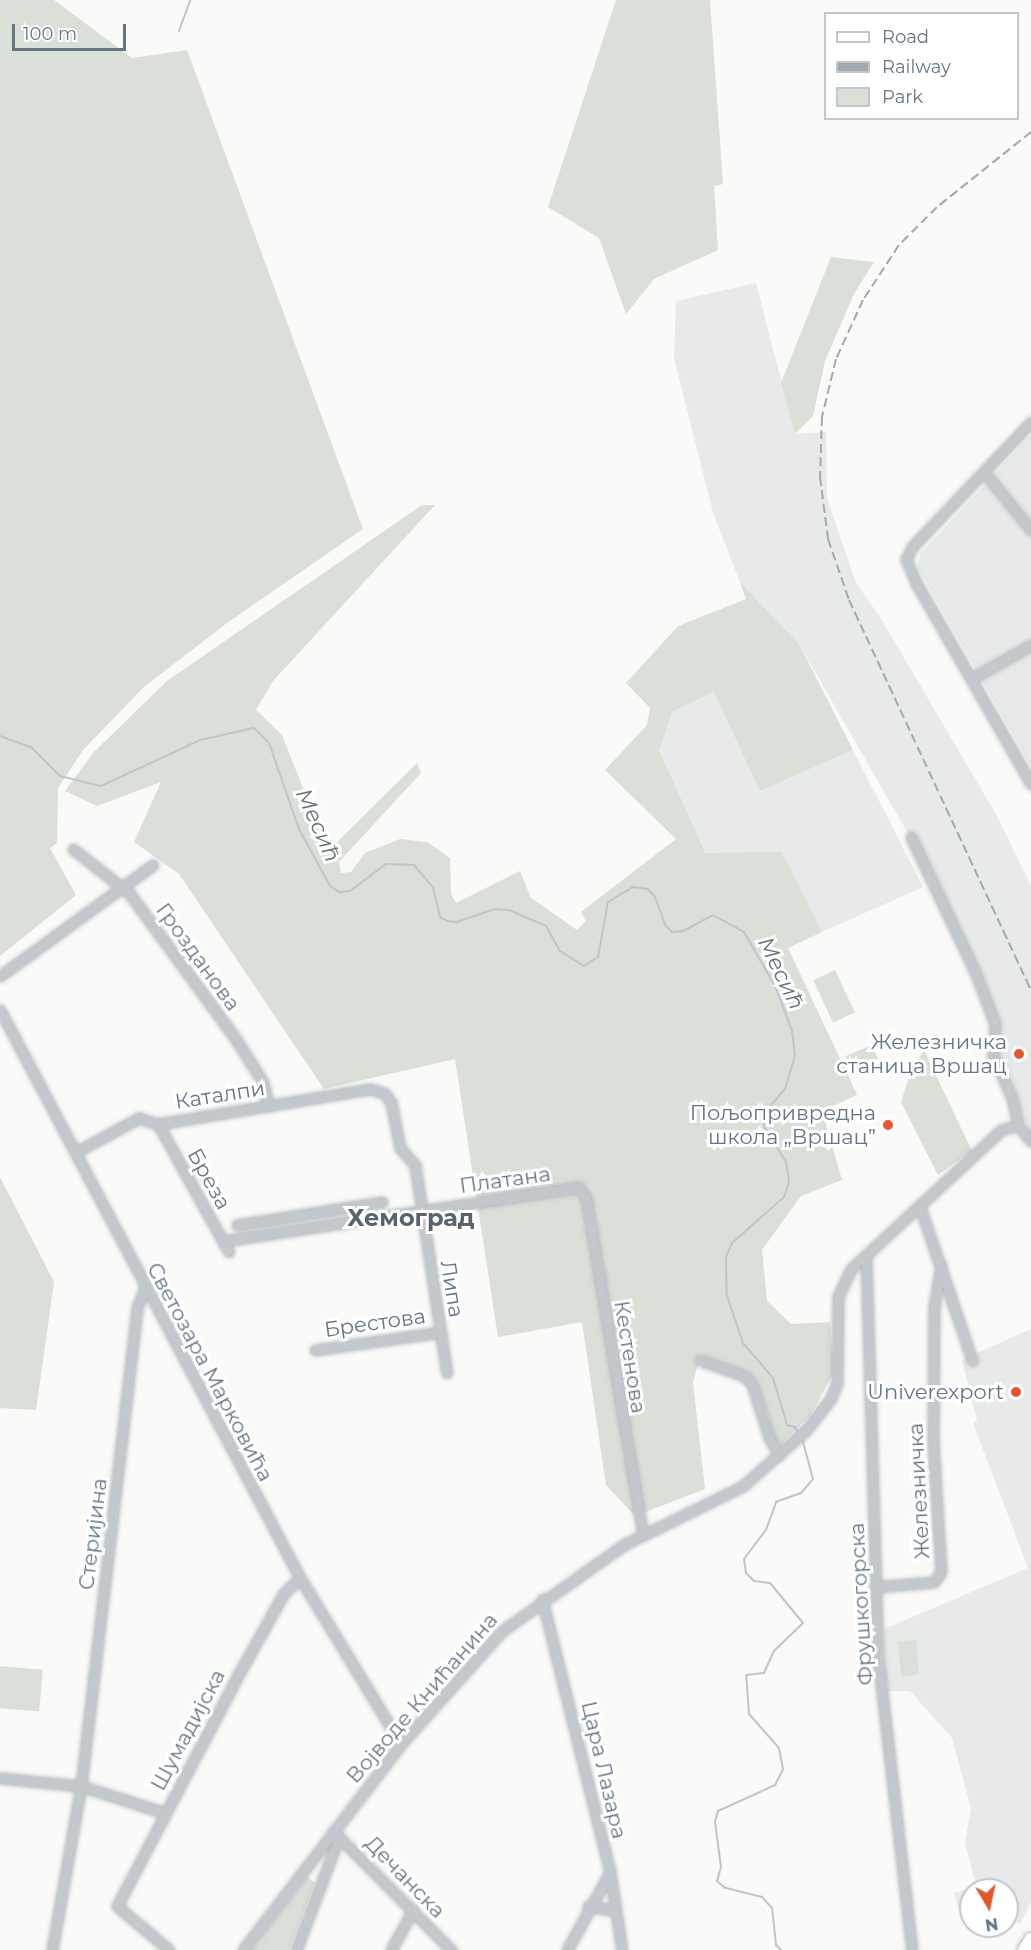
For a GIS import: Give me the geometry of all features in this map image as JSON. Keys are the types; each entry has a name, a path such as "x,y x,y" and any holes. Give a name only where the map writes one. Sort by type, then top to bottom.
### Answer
{"main road":[{"path":"1024,1950 1031,1939"}],"street":[{"path":"1031,422 913,546 906,559 909,571 1031,784"},
{"path":"984,471 1031,530"},
{"path":"971,679 1031,645"},
{"path":"911,837 995,1024 993,1055 1012,1098 1018,1125 1031,1141"},
{"name":"Грозданова","path":"73,849 122,890 129,893 236,1038 263,1082 268,1106"},
{"path":"0,976 34,948 122,890 153,865"},
{"name":"Светозара Марковића","path":"0,1010 300,1578 401,1744"},
{"name":"Каталпи","path":"76,1152 132,1120 144,1117 158,1124 380,1090"},
{"name":"Липа","path":"380,1090 391,1102 400,1148 415,1165 447,1373"},
{"name":"Бреза","path":"158,1124 229,1252"},
{"name":"Војводе Книћанина","path":"243,1950 305,1867 336,1834 401,1744 502,1631 542,1599 643,1534 743,1486 807,1429 831,1398 837,1383 836,1314 842,1284 866,1255 1001,1130 1018,1125"},
{"name":"Платана","path":"223,1241 578,1187"},
{"name":"Кестенова","path":"578,1187 585,1198 643,1534"},
{"path":"237,1225 382,1202"},
{"path":"920,1207 972,1360"},
{"path":"284,1217 286,1231"},
{"name":"Фрушкогорска","path":"866,1255 878,1657 912,1950"},
{"name":"Железничка","path":"875,1587 934,1582 941,1572 933,1420 934,1307 941,1265"},
{"name":"Стеријина","path":"52,1950 81,1786 137,1307 145,1288"},
{"name":"Брестова","path":"315,1350 441,1332"},
{"path":"700,1360 744,1376 752,1384 769,1437 779,1455"},
{"name":"Шумадијска","path":"169,1950 117,1906 284,1593 300,1578"},
{"name":"Цара Лазара","path":"542,1599 610,1872 622,1950"},
{"path":"0,1778 81,1786 165,1814"},
{"name":"Војводе Книћанина","path":"296,1950 323,1878 336,1834"},
{"name":"Дечанска","path":"336,1834 451,1950"},
{"path":"305,1867 323,1878"},
{"path":"567,1950 588,1906 610,1872"},
{"path":"588,1906 615,1911"},
{"path":"391,1950 413,1910"}],"shaded area":[{"path":"756,283 795,434 826,432 827,498 856,583 880,617 997,816 1031,886 1031,1136 994,1050 992,1006 951,918 906,830 799,644 740,582 714,516 674,358 676,301"},
{"path":"1031,435 1031,766 918,568 920,554"},
{"path":"715,692 760,791 853,750 923,887 822,932 782,852 707,854 658,752 672,712"},
{"path":"1031,1329 1031,1902 1020,1924 1019,1878 974,1878 965,1843 971,1808 952,1738 910,1691 885,1691 884,1629 1028,1568 973,1423 977,1421 962,1360"},
{"path":"959,1891 959,1911 954,1893"}],"green space":[{"path":"0,0 54,0 132,58 187,50 363,529 227,623 144,687 83,750 58,788 57,843 50,848 76,895 0,956"},
{"path":"616,0 710,0 723,184 714,186 718,250 654,279 626,314 599,238 548,207"},
{"path":"831,257 874,262 854,294 825,361 813,416 795,434 781,383"},
{"path":"422,505 435,505 273,681 256,710 282,735 328,851 417,763 421,773 339,862 341,873 351,872 365,853 400,839 427,842 450,858 451,894 456,903 520,871 531,898 577,930 586,921 581,912 676,839 605,770 647,725 650,708 626,683 678,626 746,599 740,582 799,644 853,750 760,791 714,692 672,712 659,751 706,853 782,852 822,932 788,948 857,1095 822,1111 842,1180 801,1196 762,1250 767,1301 791,1324 830,1322 834,1372 810,1416 781,1444 773,1439 769,1416 750,1374 701,1355 693,1382 705,1489 635,1516 606,1485 582,1322 498,1337 455,1059 324,1089 179,874 134,842 161,782 97,806 65,791 94,752 167,681"},
{"path":"835,970 855,1013 833,1023 813,980"},
{"path":"872,1045 878,1059 851,1070 845,1056"},
{"path":"924,1050 972,1151 938,1175 901,1102 910,1074"},
{"path":"0,1177 54,1282 36,1410 0,1408"},
{"path":"916,1640 919,1675 901,1676 898,1642"},
{"path":"0,1666 43,1670 39,1712 0,1708"},
{"path":"307,1877 315,1883 289,1950 251,1950"}],"waterway":[{"path":"179,31 190,0"},
{"name":"Месић","path":"0,736 31,747 60,776 101,786 200,740 254,728 269,743 299,829 330,886 339,892 350,891 386,864 414,865 433,888 440,917 447,921 457,922 495,909 509,910 546,926 560,951 584,966 598,957 608,902 633,887 648,889 655,897 665,925 672,932 683,931 713,915 744,932 776,988 792,1031 795,1056 785,1089 764,1113 764,1126 786,1162 789,1182 784,1197 732,1243 726,1257 727,1296 743,1343 773,1378 787,1425 795,1427 799,1434"},
{"name":"Месић","path":"781,1950 776,1945 772,1908 762,1897 725,1888 717,1881 721,1867 715,1822 718,1811 775,1785 783,1769 779,1748 749,1714 746,1675 764,1673 774,1651 803,1623 770,1583 754,1581 746,1573 744,1559 766,1530 776,1502 801,1493 813,1479 802,1438"}],"railway":[{"path":"1031,132 937,207 899,245 863,300 836,359 822,417 820,477 828,539 849,600 1031,991"}],"place":[{"name":"Железничка станица Вршац","path":"1019,1054"},
{"name":"Пољопривредна школа „Вршац”","path":"888,1125"},
{"name":"Univerexport","path":"1016,1392"}],"district":[{"name":"Хемоград","path":"411,1218"}]}
